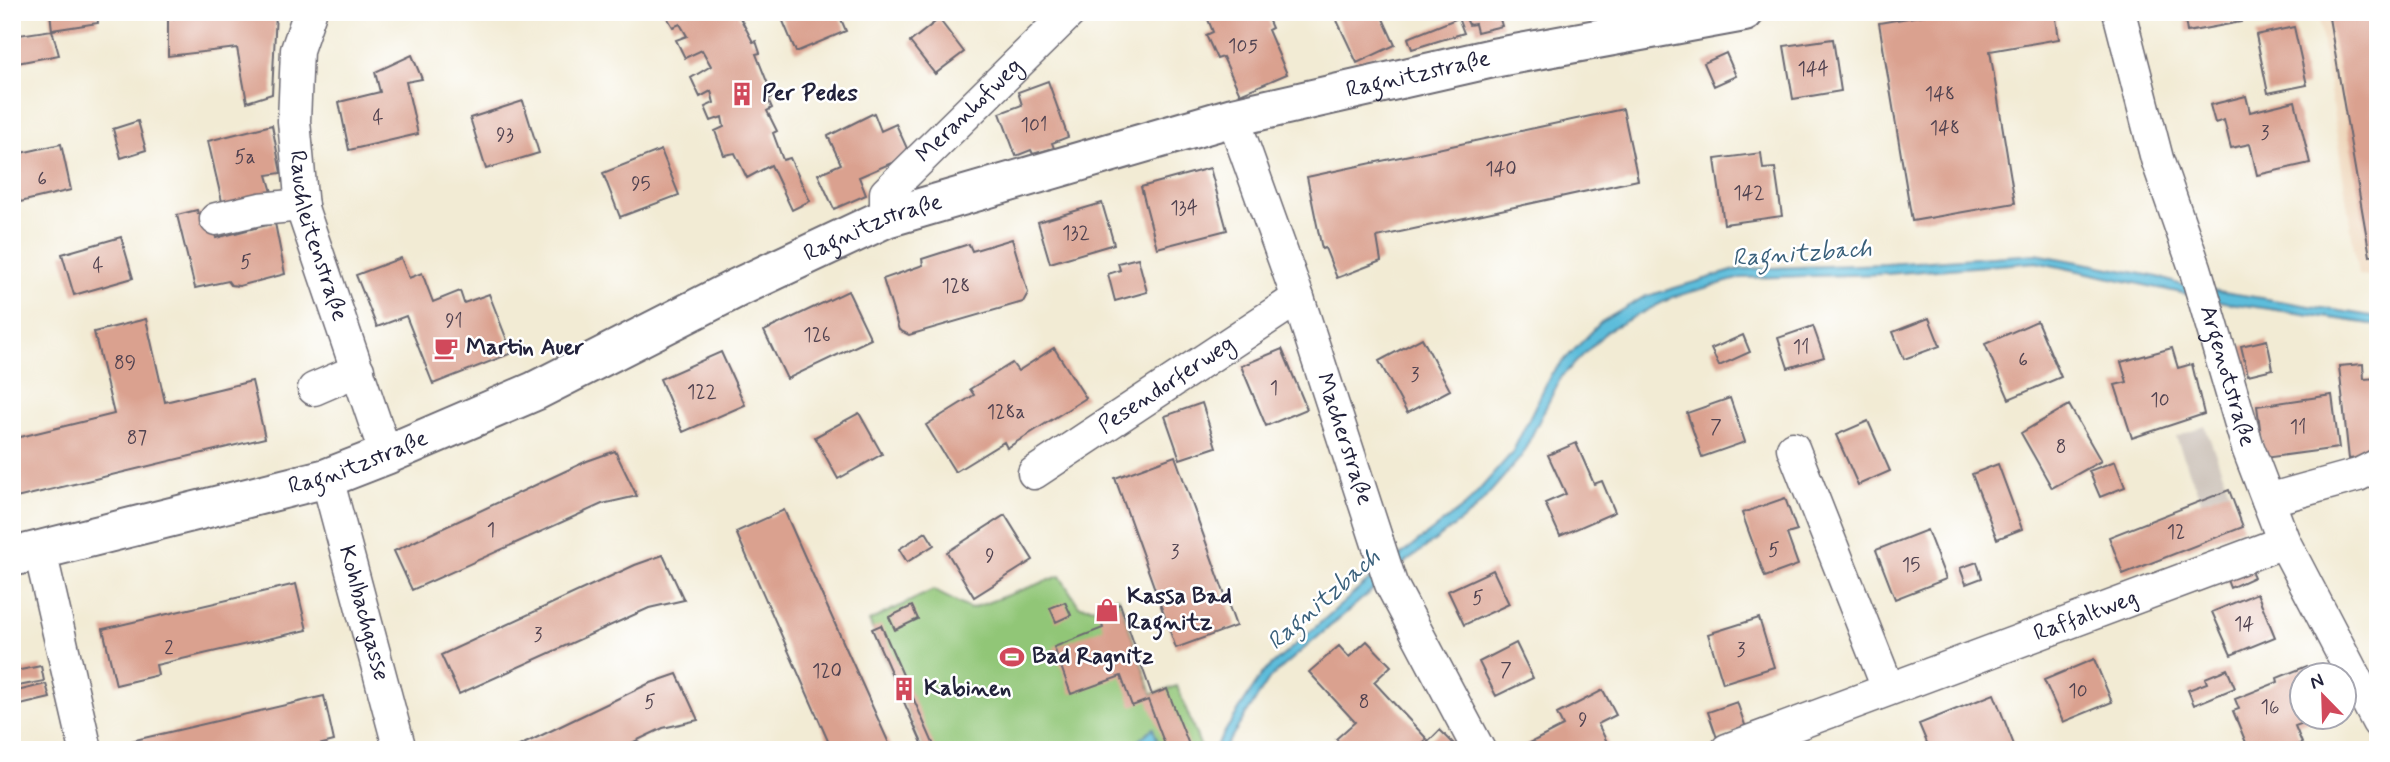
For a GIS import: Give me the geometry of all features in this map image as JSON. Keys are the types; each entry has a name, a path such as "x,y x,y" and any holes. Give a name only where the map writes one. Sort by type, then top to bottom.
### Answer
{"main road":[{"name":"Ragnitzstraße","path":"26,554 327,478 386,455 545,386 737,288 886,218 1233,117 1493,58 1744,12"}],"street":[{"name":"Rauchleitenstraße","path":"310,12 297,50 293,121 302,205 386,455"},
{"name":"Meranhofweg","path":"886,218 886,193 1070,12"},
{"name":"Argenotstraße","path":"2119,12 2157,159 2195,268 2248,448 2284,542 2378,722"},
{"name":"Macherstraße","path":"1233,117 1298,298 1391,584 1479,750"},
{"path":"216,219 260,209 302,205"},
{"name":"Pesendorferweg","path":"1034,473 1298,298"},
{"path":"314,389 358,370"},
{"path":"1793,448 1888,688"},
{"path":"2268,500 2358,475 2378,464"},
{"name":"Kohlbachgasse","path":"327,478 400,750"},
{"name":"Raffaltweg","path":"1727,750 2284,542"},
{"name":"Ragnitzstraße","path":"26,554 86,750"}],"shaded area":[{"path":"2318,12 2378,12 2378,277 2358,275"},
{"path":"2205,426 2229,490 2201,501 2176,437"}],"green space":[{"name":"Bad Ragnitz","path":"1060,576 1079,606 1097,608 1097,601 1118,597 1152,694 1177,686 1202,750 925,750 869,621 933,590 970,609"}],"water":[{"name":"Ragnitzbach","path":"2036,254 2158,277 2181,285 2378,317 2378,325 2229,303 2036,262 1887,274 1741,278 1673,297 1608,330 1561,377 1521,457 1473,512 1398,568 1270,678 1223,750 1213,750 1263,673 1377,573 1466,505 1512,453 1551,374 1601,322 1644,297 1739,269 1885,264"},
{"path":"1153,728 1161,750 1127,750"}],"building":[{"path":"50,12 97,12 98,23 52,30"},
{"path":"223,12 276,12 272,94 247,102 237,48 168,56 168,19"},
{"name":"Per Pedes","path":"664,12 737,12 753,42 756,41 760,53 756,54 773,97 768,99 772,108 767,111 777,131 773,133 783,160 790,158 810,201 792,210 771,165 747,178 735,153 724,155 715,131 724,127 722,117 711,121 705,107 714,103 711,91 700,97 691,78 711,66 702,50 685,58 676,40 687,36 680,24 673,27"},
{"path":"838,12 846,31 796,52 780,14"},
{"path":"1205,12 1265,12 1272,28 1268,30 1287,74 1240,94 1223,57 1217,59 1206,35 1213,32"},
{"path":"1333,12 1380,12 1395,45 1357,63"},
{"path":"1463,12 1498,12 1502,26 1477,32 1475,24 1469,25"},
{"path":"1943,12 2055,12 2059,39 1990,51 2015,203 1912,221 1879,23"},
{"path":"2184,12 2239,12 2241,22 2187,32"},
{"path":"2328,12 2378,12 2378,254 2370,256"},
{"path":"1458,18 1464,33 1412,49 1408,38"},
{"path":"939,19 964,52 935,74 910,42"},
{"path":"2294,27 2307,85 2268,93 2256,35"},
{"path":"52,30 59,55 12,64 12,36"},
{"path":"1833,39 1841,91 1793,99 1784,46"},
{"path":"1726,53 1736,76 1714,86 1704,63"},
{"path":"412,55 422,79 406,82 418,134 349,150 339,102 380,92 375,72"},
{"path":"1048,81 1068,137 1052,143 1054,148 1033,154 1031,150 1016,156 1000,113 1022,105 1018,92"},
{"path":"2246,96 2250,112 2295,101 2310,163 2257,175 2250,144 2231,148 2224,120 2215,123 2210,105"},
{"path":"523,101 539,153 486,169 470,118"},
{"path":"1623,109 1638,180 1377,237 1381,261 1337,278 1325,248 1322,249 1307,177"},
{"path":"874,113 881,131 896,124 910,155 859,177 866,195 834,209 818,174 841,164 828,136"},
{"path":"138,121 146,150 121,158 113,129"},
{"path":"272,125 281,173 267,175 274,199 223,206 208,141"},
{"path":"61,144 71,190 20,202 12,168 12,155"},
{"path":"661,150 679,195 620,217 603,173"},
{"path":"1761,153 1763,169 1775,168 1782,216 1724,224 1715,159"},
{"path":"1210,168 1227,230 1157,248 1141,187"},
{"path":"1102,203 1114,244 1050,263 1038,222"},
{"path":"197,210 198,214 211,210 216,238 275,223 285,274 239,286 231,285 228,281 195,288 177,215"},
{"path":"121,237 133,278 74,295 62,254"},
{"path":"1012,239 1028,293 1023,302 909,335 899,330 883,279 923,265 922,259 969,244 972,251"},
{"path":"401,258 409,278 422,273 433,302 460,291 464,303 489,294 512,353 433,384 406,316 377,327 356,275"},
{"path":"1138,258 1147,292 1115,301 1108,274 1120,270 1118,263"},
{"path":"848,291 871,339 787,379 764,331"},
{"path":"1929,318 1940,346 1904,359 1893,332"},
{"path":"146,319 165,402 252,381 265,438 12,499 12,439 114,414 94,332"},
{"path":"2037,321 2061,377 2009,399 1985,344"},
{"path":"1813,326 1824,357 1788,368 1778,338"},
{"path":"1743,335 1750,352 1719,366 1711,349"},
{"path":"1422,338 1450,390 1407,413 1379,361"},
{"path":"2267,340 2273,369 2248,375 2241,346"},
{"path":"1054,348 1086,398 1007,448 1004,442 955,472 926,425 974,395 970,389 1012,363 1018,371"},
{"path":"2172,348 2178,368 2192,364 2204,414 2132,438 2115,385 2127,382 2121,362"},
{"path":"1282,349 1307,409 1266,426 1241,366"},
{"path":"721,352 745,405 683,432 660,379"},
{"path":"2363,364 2364,379 2378,378 2378,455 2349,459 2339,366"},
{"path":"2332,395 2339,448 2264,458 2257,406"},
{"path":"1730,398 1745,442 1702,457 1687,413"},
{"path":"1202,403 1216,447 1180,459 1165,416"},
{"path":"2069,405 2101,461 2052,488 2021,433"},
{"path":"859,413 882,454 838,479 815,437"},
{"path":"1868,421 1890,471 1858,485 1836,435"},
{"path":"1576,443 1594,484 1602,481 1615,512 1560,536 1545,503 1566,494 1548,455"},
{"path":"615,451 637,496 602,504 412,590 394,551 587,461"},
{"path":"1175,456 1236,626 1176,648 1115,478"},
{"path":"2115,461 2125,487 2100,497 2089,471"},
{"path":"1998,464 2022,529 1997,539 1972,474"},
{"path":"2229,490 2243,527 2123,574 2109,537"},
{"path":"1785,498 1797,531 1787,534 1798,565 1765,577 1742,513"},
{"path":"784,510 892,750 832,750 736,532"},
{"path":"1005,515 1033,560 974,597 947,552"},
{"path":"1927,530 1946,579 1895,599 1876,550"},
{"path":"926,532 934,545 907,562 899,549"},
{"path":"663,555 684,600 649,608 459,694 441,655 635,565"},
{"path":"1977,562 1982,578 1966,584 1960,568"},
{"path":"2247,562 2254,577 2230,588 2224,572"},
{"path":"1493,570 1509,604 1464,625 1448,591"},
{"path":"296,584 307,630 156,665 158,675 116,685 103,629"},
{"path":"2257,593 2275,637 2231,655 2212,612"},
{"path":"1065,602 1071,615 1056,622 1050,608"},
{"path":"1120,604 1152,695 1167,689 1191,750 1167,750 1148,700 1132,706 1121,676 1071,694 1054,647 1103,628 1098,612"},
{"path":"912,606 918,619 895,630 889,617"},
{"path":"1759,618 1774,667 1723,683 1708,634"},
{"name":"Kabinen","path":"881,625 936,750 925,750 872,629"},
{"path":"1367,641 1391,666 1374,682 1427,739 1415,750 1347,750 1336,739 1355,722 1309,672 1339,646 1349,657"},
{"path":"1516,643 1533,678 1496,696 1479,662"},
{"path":"2094,659 2112,702 2063,722 2044,680"},
{"path":"41,666 44,681 18,686 15,671"},
{"path":"2227,669 2235,688 2194,705 2188,690 2207,683 2205,678"},
{"path":"677,674 698,720 663,728 617,750 511,750 648,684"},
{"path":"2288,674 2288,730 2297,730 2302,743 2286,750 2249,750 2233,711 2239,709 2235,699 2278,682 2277,678"},
{"path":"46,684 50,698 16,706 13,692"},
{"path":"1603,690 1616,715 1598,724 1611,750 1528,750 1526,745 1563,726 1557,714"},
{"path":"1994,694 2016,750 1930,750 1919,724"},
{"path":"324,696 334,741 299,750 133,750 131,741"},
{"path":"1737,702 1746,728 1717,738 1708,712"},
{"path":"1440,730 1460,750 1425,750 1423,747"}],"place":[{"name":"Per Pedes","path":"742,94"},
{"name":"Martin Auer","path":"446,348"},
{"name":"Kassa Bad Ragnitz","path":"1107,610"},
{"name":"Bad Ragnitz","path":"1012,657"},
{"name":"Kabinen","path":"904,689"}]}
